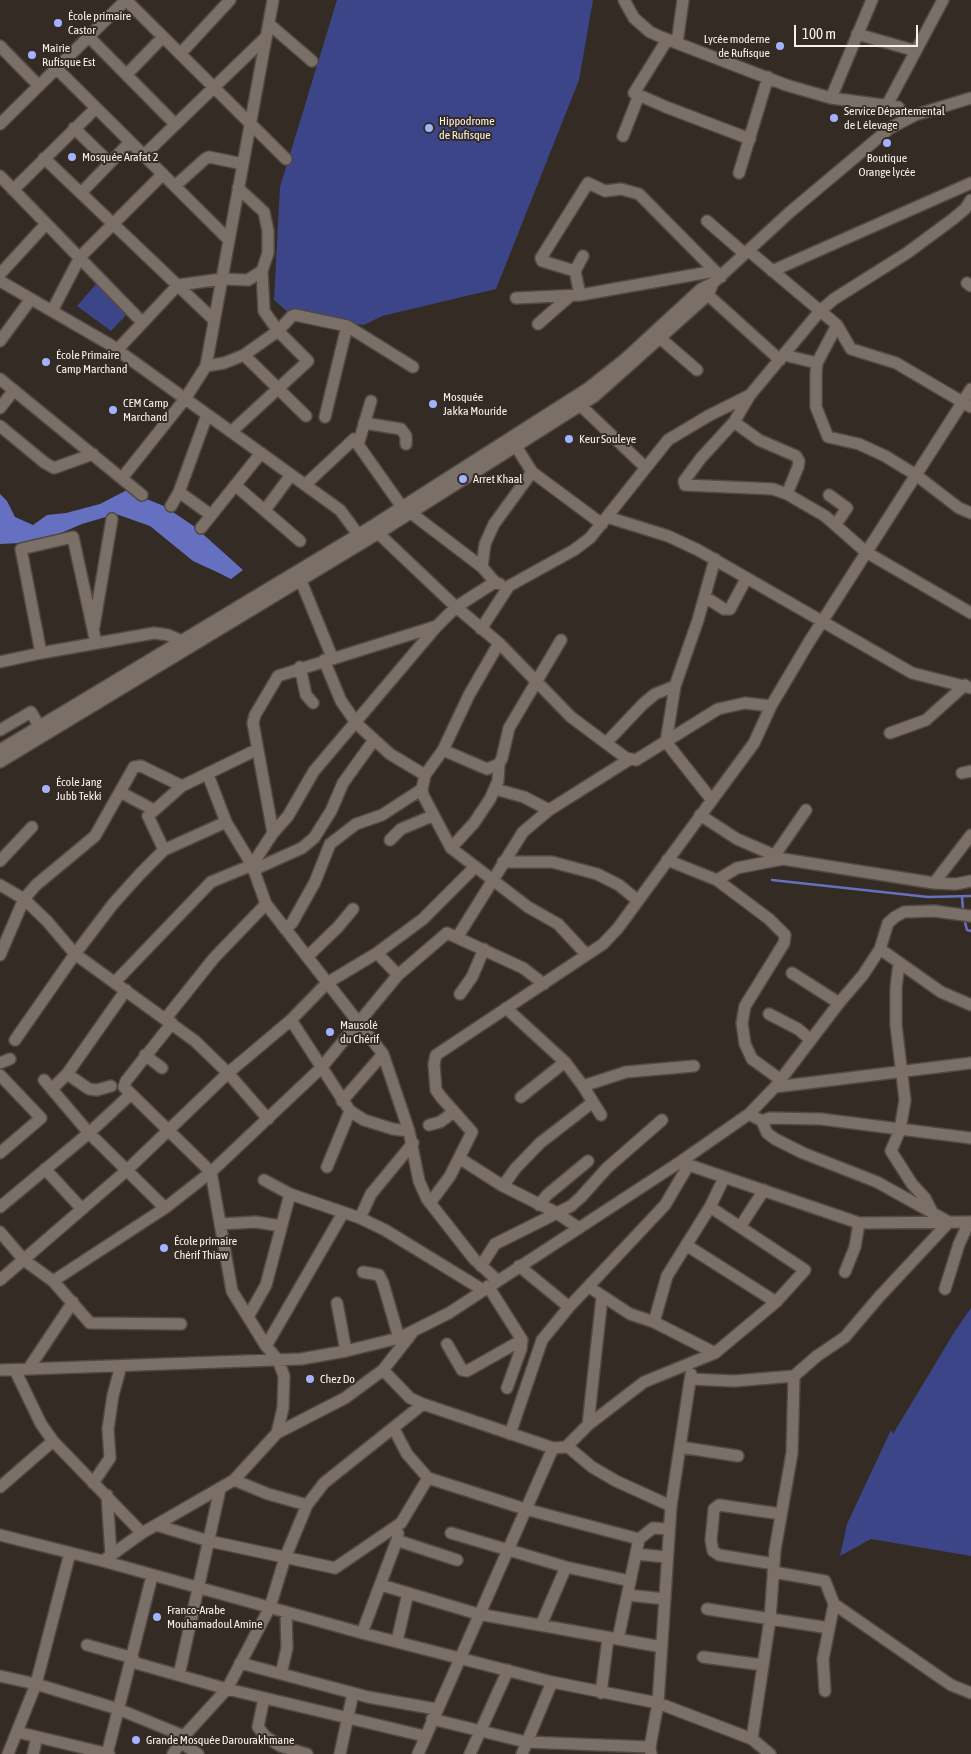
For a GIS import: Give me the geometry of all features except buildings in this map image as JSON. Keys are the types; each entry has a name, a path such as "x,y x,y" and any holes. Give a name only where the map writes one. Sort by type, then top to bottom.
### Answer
{"street":[{"path":"0,124 126,0 286,159"},
{"path":"180,54 230,0"},
{"path":"122,478 185,399 206,366 273,0"},
{"path":"624,0 628,9 641,26 672,41 831,98 898,107 908,118"},
{"path":"683,0 672,41 634,93 750,139"},
{"path":"831,98 872,0"},
{"path":"894,125 887,105 943,0"},
{"path":"268,24 312,61"},
{"path":"858,34 916,51"},
{"path":"89,37 175,124"},
{"path":"144,155 213,86 266,37"},
{"path":"127,74 163,38"},
{"path":"0,46 39,86"},
{"path":"57,69 229,240"},
{"path":"739,173 768,77"},
{"path":"623,136 639,95"},
{"path":"0,762 301,581 361,539 512,441 601,379 701,289 747,252 857,154 894,125 908,118 971,98"},
{"path":"13,190 96,108"},
{"path":"74,128 110,163"},
{"path":"81,193 130,142"},
{"path":"175,186 205,159 210,157 243,164"},
{"path":"44,158 214,320"},
{"path":"52,311 80,257 163,174"},
{"path":"0,176 142,322"},
{"path":"575,271 542,261 541,258 588,183 606,191 621,189 639,194 716,277"},
{"path":"772,271 971,184"},
{"path":"231,432 308,361 278,331 264,310 262,271 268,253 268,231 264,212 238,188"},
{"path":"971,200 965,209 953,219 907,253 852,287 820,311 750,395 734,422 701,458 684,481 685,485 773,489 787,494 836,524 866,552 971,613"},
{"path":"707,220 837,324 851,349 896,363 967,404"},
{"path":"0,274 46,224"},
{"path":"575,296 575,271 583,256"},
{"path":"117,350 178,285 222,279 248,280 262,271"},
{"path":"512,441 580,405 608,386 708,295 716,277"},
{"path":"516,298 575,296 716,277"},
{"path":"0,281 117,350 340,510 361,539"},
{"path":"708,295 782,357 817,363"},
{"path":"538,324 575,296"},
{"path":"0,341 31,299"},
{"path":"206,366 224,363 244,355 278,331 295,315 347,326 413,367"},
{"path":"837,324 817,363 816,406 828,437 859,444 916,475 959,508 971,513"},
{"path":"325,417 347,326"},
{"path":"660,338 697,370"},
{"path":"244,355 306,416"},
{"path":"0,379 142,495"},
{"path":"430,1203 450,1176 472,1132 436,1090 434,1064 436,1055 603,944 618,928 666,860 754,743 771,706 821,623 916,475 967,404 971,389"},
{"path":"0,408 14,390"},
{"path":"481,629 509,586 574,550 590,538 668,440 681,431 750,395"},
{"path":"358,446 370,401"},
{"path":"580,405 645,467"},
{"path":"171,506 179,492 207,415"},
{"path":"734,422 759,440 796,456 799,461 798,467 787,494"},
{"path":"364,423 401,429 406,436 406,444"},
{"path":"0,426 45,463 54,468 63,467 92,454"},
{"path":"305,485 352,439 406,510 482,567 495,582 509,586"},
{"path":"512,441 532,472 605,520 668,536 715,559 821,623 912,673 968,687"},
{"path":"201,528 261,453"},
{"path":"482,567 485,544 494,524 532,472"},
{"path":"265,510 291,475"},
{"path":"235,485 300,541"},
{"path":"179,492 211,515"},
{"path":"829,495 847,508 836,524"},
{"path":"0,750 182,641 361,539 378,533 406,510"},
{"path":"93,631 112,519"},
{"path":"378,533 456,607 499,643 571,717 630,759 636,760 718,709 745,703 771,706"},
{"path":"41,653 21,549 72,537 96,643"},
{"path":"711,799 666,742 676,686 705,597 715,559"},
{"path":"705,597 724,609 730,609 746,579"},
{"path":"301,581 341,701 357,724 374,740 390,754 425,775"},
{"path":"253,868 273,834 288,816 314,771 357,724 437,626 456,607 495,582"},
{"path":"273,834 256,750 254,717 278,676 300,667 437,626"},
{"path":"0,662 154,633 168,635 182,641"},
{"path":"451,848 474,823 490,800 498,780 499,764 509,728 561,640"},
{"path":"499,643 469,695 443,750 425,775 422,789 432,816 451,848 491,881 510,892 528,907 558,924 586,954"},
{"path":"300,667 306,695 313,703"},
{"path":"606,743 655,694 676,686"},
{"path":"890,733 926,720 968,687"},
{"path":"0,730 31,712 39,726"},
{"path":"115,982 211,882 253,868 302,848 314,838 331,811 342,783 374,740"},
{"path":"164,850 148,819 154,810 182,786 256,750"},
{"path":"443,750 488,769 499,764"},
{"path":"458,936 523,832 549,810 630,759"},
{"path":"0,955 24,899 36,884 95,836 132,770 138,766 182,786"},
{"path":"208,775 226,822 253,868 266,904 306,957 360,1022 383,1054 413,1143 419,1181 430,1203 481,1266 489,1285 522,1340 507,1388"},
{"path":"285,929 292,923 315,882 330,844 356,824 382,815 422,789"},
{"path":"495,790 524,797 549,810"},
{"path":"120,792 154,810"},
{"path":"717,880 737,868 779,857 806,810"},
{"path":"700,815 737,840 779,857 934,883 956,884 971,881"},
{"path":"390,840 401,829 432,816"},
{"path":"15,1040 75,954 113,904 164,850 226,822"},
{"path":"0,861 32,827"},
{"path":"934,883 971,834"},
{"path":"666,860 717,880 769,919 784,935 784,943 745,1006 742,1023 745,1044 752,1059 778,1083 902,1072 971,1063"},
{"path":"503,862 552,862 597,874 619,885 637,900"},
{"path":"0,1280 126,1171 170,1131 228,1073 291,1020 327,983 377,953 423,919 474,868"},
{"path":"0,886 24,899 47,921 75,954 169,1020 195,1041 228,1073 268,1119"},
{"path":"266,904 214,958 124,1084 131,1094 211,1172 232,1291 266,1346 278,1360 284,1376 283,1408 277,1433"},
{"path":"306,957 338,927 353,909"},
{"path":"0,1370 278,1360 346,1351 399,1338 449,1313 489,1285 684,1164 749,1114 778,1083 839,1003 863,975 880,949 888,923 904,912 934,911 971,916"},
{"path":"52,1281 165,1208 211,1172 322,1068 398,975 448,932 523,968 544,984"},
{"path":"460,994 472,977 484,949"},
{"path":"880,949 941,992 971,1005"},
{"path":"377,953 398,975"},
{"path":"899,964 896,988 896,1025 898,1057 902,1072 905,1100 900,1130 892,1153 912,1184 925,1198 931,1210"},
{"path":"792,973 839,1003"},
{"path":"52,1089 67,1074 126,990"},
{"path":"506,1008 566,1062 601,1115"},
{"path":"769,1014 798,1029 811,1040"},
{"path":"291,1020 350,1111 364,1120 409,1131"},
{"path":"342,1101 383,1054"},
{"path":"146,1055 162,1068"},
{"path":"522,1096 566,1062"},
{"path":"583,1086 626,1072 694,1066"},
{"path":"67,1074 89,1089 96,1090 111,1086"},
{"path":"0,1075 41,1118 2,1146"},
{"path":"44,1080 89,1133 165,1208"},
{"path":"0,1208 89,1133 131,1094"},
{"path":"503,1186 515,1169 540,1143 593,1102"},
{"path":"328,1167 350,1111"},
{"path":"429,1125 440,1122 454,1112"},
{"path":"749,1114 762,1121 767,1133 776,1139 803,1153 877,1182 950,1222"},
{"path":"762,1121 770,1118 821,1119 971,1138"},
{"path":"481,1266 496,1244 555,1212 570,1206 581,1197 607,1168 662,1120"},
{"path":"360,1218 371,1194 413,1143"},
{"path":"459,1158 503,1186 555,1212 579,1228"},
{"path":"539,1204 588,1161"},
{"path":"684,1164 859,1223 970,1222 959,1244 945,1289"},
{"path":"510,1434 542,1340 589,1286 628,1247 665,1205 684,1164"},
{"path":"45,1169 82,1209"},
{"path":"654,1322 667,1276 710,1207 724,1178"},
{"path":"264,1180 290,1194 360,1218 416,1249 489,1285"},
{"path":"740,1227 764,1190"},
{"path":"249,1316 266,1285 290,1194"},
{"path":"383,1370 410,1398 423,1404 554,1448 567,1446 588,1425 644,1382 693,1364 715,1353 776,1302 806,1270 710,1207"},
{"path":"266,1346 343,1212"},
{"path":"220,1224 256,1222 281,1226"},
{"path":"690,1379 734,1381 794,1376 816,1356 845,1337 878,1297 950,1222"},
{"path":"845,1272 855,1247 859,1223"},
{"path":"0,1232 24,1260 52,1281 73,1302 90,1323 180,1324"},
{"path":"686,1245 776,1302"},
{"path":"519,1266 570,1307"},
{"path":"363,1272 379,1275 399,1338"},
{"path":"589,1286 602,1297 630,1314 654,1322 715,1353"},
{"path":"588,1425 602,1297"},
{"path":"30,1368 73,1302"},
{"path":"337,1304 346,1351"},
{"path":"107,1558 142,1533 234,1480 277,1433 345,1398 383,1370 413,1331"},
{"path":"447,1344 462,1370 467,1371 522,1340"},
{"path":"240,1663 434,1714 481,1731 526,1742 650,1751 658,1704 668,1529 693,1364"},
{"path":"94,1483 110,1458 108,1429 113,1395 121,1366"},
{"path":"15,1370 41,1424 53,1441 142,1533"},
{"path":"752,1738 770,1619 781,1514 792,1453 794,1376"},
{"path":"173,1754 182,1739 227,1689 270,1607 285,1558 307,1505 324,1483 423,1404"},
{"path":"394,1429 407,1454 428,1478 525,1510 638,1539"},
{"path":"0,1487 53,1441"},
{"path":"567,1446 592,1467 616,1481 671,1506"},
{"path":"680,1447 738,1456"},
{"path":"418,1754 424,1736 478,1614 554,1448"},
{"path":"362,1633 397,1540 401,1522 428,1478"},
{"path":"234,1480 268,1494 307,1505"},
{"path":"179,1675 220,1489"},
{"path":"107,1495 107,1558"},
{"path":"781,1514 719,1505 714,1509 711,1540 713,1550 719,1555 826,1581 834,1604 823,1659 825,1690"},
{"path":"156,1525 210,1541 335,1568 401,1522"},
{"path":"601,1693 613,1638 628,1595 638,1539 653,1528 668,1529"},
{"path":"451,1533 566,1568 630,1581"},
{"path":"0,1535 70,1553 107,1558 152,1576 552,1682 658,1704 752,1738 770,1754"},
{"path":"397,1540 457,1560"},
{"path":"8,1754 36,1684 70,1553"},
{"path":"636,1554 666,1557"},
{"path":"541,1625 566,1568"},
{"path":"17,1732 108,1754 152,1576"},
{"path":"381,1585 478,1614 662,1647"},
{"path":"396,1641 408,1593"},
{"path":"628,1595 665,1599"},
{"path":"834,1604 952,1685 971,1693"},
{"path":"707,1609 829,1628"},
{"path":"281,1674 287,1648 286,1612"},
{"path":"87,1644 227,1689 424,1736"},
{"path":"703,1657 763,1665"},
{"path":"470,1754 508,1670"},
{"path":"0,1676 36,1684 118,1709 182,1739 198,1754"},
{"path":"522,1754 552,1682"},
{"path":"340,1754 353,1693"},
{"path":"264,1698 258,1727 265,1736 280,1746 307,1754"},
{"path":"33,1754 37,1736"}],"shaded area":[{"name":"Hippodrome de Rufisque","path":"337,0 593,0 579,80 496,289 382,316 364,325 290,314 274,300 280,187"},
{"path":"97,283 129,312 111,331 77,306"},
{"path":"129,489 139,496 164,506 195,527 243,570 231,579 193,561 150,526 116,514 82,524 40,542 0,544 0,494 7,501 15,517 33,525 47,515 66,513 100,504"},
{"path":"971,1308 971,1556 871,1539 840,1556 847,1524 891,1430 893,1434"}],"waterway":[{"path":"772,880 928,897 971,896"},
{"path":"962,897 963,910"},
{"path":"964,918 967,930 971,931"}],"place":[{"name":"École primaire Castor","path":"58,23"},
{"name":"Lycée moderne de Rufisque","path":"780,46"},
{"name":"Mairie Rufisque Est","path":"32,55"},
{"name":"Service Départemental de L élevage","path":"834,118"},
{"name":"Hippodrome de Rufisque","path":"429,128"},
{"name":"Boutique Orange lycée","path":"887,143"},
{"name":"Mosquée Arafat 2","path":"72,157"},
{"name":"École Primaire Camp Marchand","path":"46,362"},
{"name":"Mosquée Jakka Mouride","path":"433,404"},
{"name":"CEM Camp Marchand","path":"113,410"},
{"name":"Keur Souleye","path":"569,439"},
{"name":"Arret Khaal","path":"463,479"},
{"name":"École Jang Jubb Tekki","path":"46,789"},
{"name":"Mausolé du Chérif","path":"330,1032"},
{"name":"École primaire Chérif Thiaw","path":"164,1248"},
{"name":"Chez Do","path":"310,1379"},
{"name":"Franco-Arabe Mouhamadoul Amine","path":"157,1617"},
{"name":"Grande Mosquée Darourakhmane","path":"136,1740"}]}
